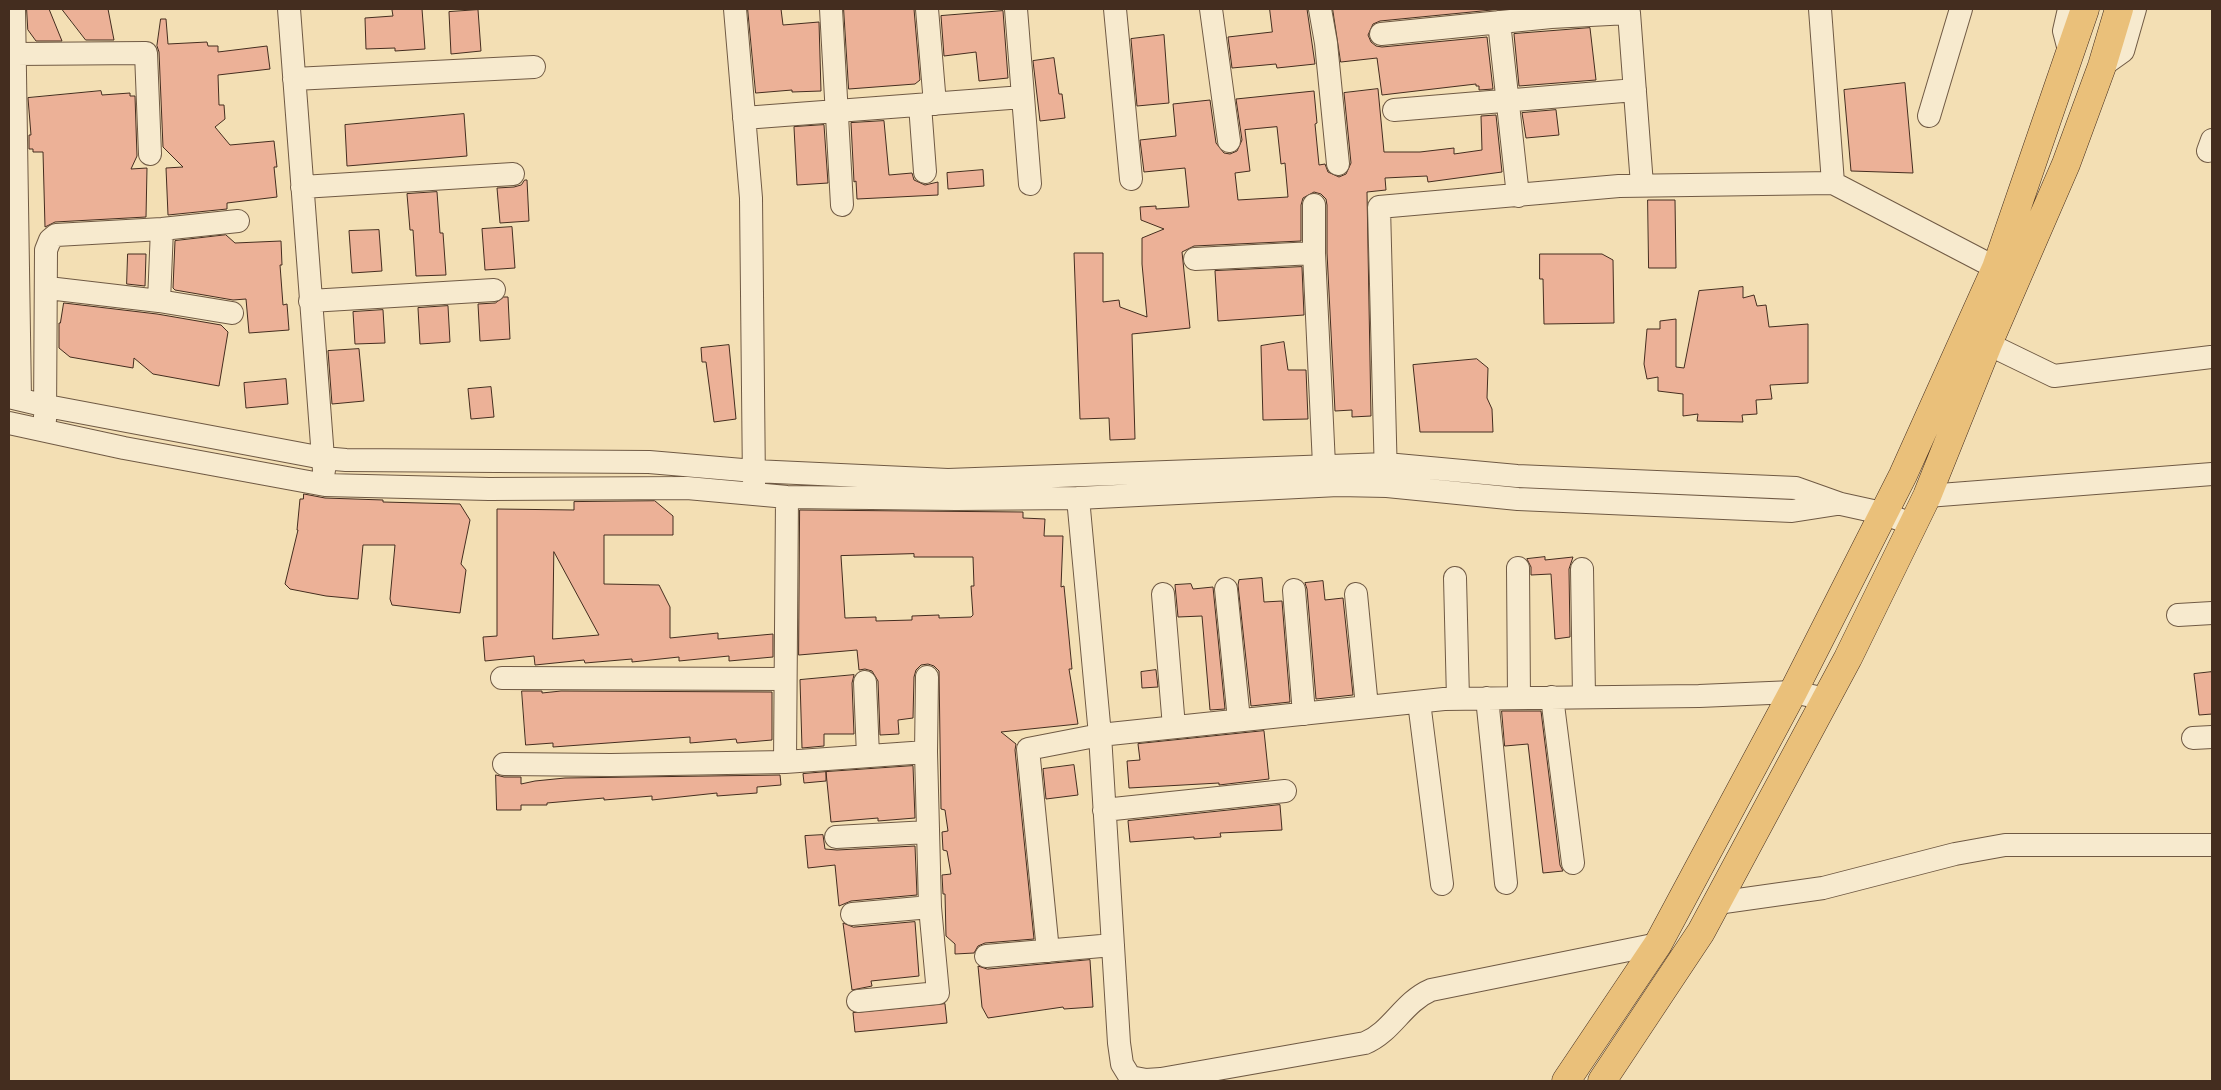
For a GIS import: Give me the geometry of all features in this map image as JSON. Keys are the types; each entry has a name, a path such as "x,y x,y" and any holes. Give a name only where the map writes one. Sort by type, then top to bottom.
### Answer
{"main road":[{"path":"1602,1081 1701,932 1848,658 1927,496 1988,344 2066,164 2102,66 2120,9"},
{"path":"1566,1081 1658,944 1793,692 1902,475 1996,268 2036,153 2076,25"},
{"path":"2036,153 2066,164"}],"street":[{"path":"14,9 14,398 47,406 323,458 369,462 649,462 754,472 948,480 1324,465 1386,475 1517,476 1796,488 1841,504 1882,513 1912,524"},
{"path":"289,9 325,485"},
{"path":"735,9 751,198 754,494"},
{"path":"831,9 842,205"},
{"path":"925,172 927,9"},
{"path":"1016,9 1030,184"},
{"path":"1115,9 1131,179"},
{"path":"1211,9 1229,141"},
{"path":"1320,9 1338,164"},
{"path":"1820,9 1833,183"},
{"path":"1929,116 1961,9"},
{"path":"2102,66 2123,51 2135,9"},
{"path":"1381,34 1500,22 1629,13 1642,185"},
{"path":"1500,22 1518,196"},
{"path":"15,54 146,53 150,154"},
{"path":"294,79 534,67"},
{"path":"1394,110 1635,90"},
{"path":"744,118 1023,97"},
{"path":"302,187 512,174"},
{"path":"1386,475 1379,207 1642,185 1833,183 1996,268"},
{"path":"1314,205 1314,253 1324,465"},
{"path":"45,430 48,288 46,250 50,240 56,235 162,230 238,221"},
{"path":"159,301 162,230"},
{"path":"1195,259 1314,253"},
{"path":"48,288 159,301 232,313"},
{"path":"310,302 494,290"},
{"path":"1988,344 2054,376 2210,357"},
{"path":"9,422 124,448 325,485 489,489 687,488 787,497 1078,498 1338,485 1386,475"},
{"path":"1927,496 2212,474"},
{"path":"785,762 787,497"},
{"path":"1078,498 1100,735 1122,1064 1132,1079 1162,1079 1365,1043 1376,1039 1412,1000 1431,990 1658,944"},
{"path":"1518,568 1519,698"},
{"path":"1582,569 1584,696"},
{"path":"1455,578 1458,699"},
{"path":"1226,589 1239,720"},
{"path":"1294,590 1304,714"},
{"path":"1163,594 1174,727"},
{"path":"1356,594 1367,707"},
{"path":"2178,616 2212,613"},
{"path":"858,1001 938,993 930,907 926,752 927,677"},
{"path":"502,678 785,679"},
{"path":"865,682 868,756"},
{"path":"1048,952 1028,748 1100,735 1458,699 1699,696 1793,692 1826,699"},
{"path":"1552,697 1573,862"},
{"path":"1487,698 1506,883"},
{"path":"1419,702 1442,884"},
{"path":"504,764 611,765 785,762 926,752"},
{"path":"1104,810 1285,790"},
{"path":"836,837 928,832"},
{"path":"1717,903 1823,888 1955,854 2005,845 2212,845"},
{"path":"852,914 930,907"},
{"path":"986,956 1113,945"}],"building":[{"path":"27,9 49,9 62,41 36,41 28,30"},
{"path":"62,9 108,9 114,40 86,40"},
{"path":"422,9 425,49 395,51 395,48 366,49 365,18 393,16 392,10"},
{"path":"748,9 781,9 783,25 819,22 821,91 792,92 792,90 756,93"},
{"path":"844,9 914,9 920,80 915,84 849,89"},
{"path":"1270,9 1307,9 1315,64 1277,68 1276,64 1232,68 1228,37 1272,32"},
{"path":"1333,9 1502,9 1380,21 1373,24 1368,35 1371,42 1376,46 1382,47 1487,37 1493,89 1479,90 1479,86 1476,86 1476,84 1382,95 1377,58 1341,62"},
{"path":"478,10 481,51 451,54 449,12"},
{"path":"1003,11 1008,78 979,81 976,52 944,56 941,16"},
{"path":"161,19 166,19 168,44 207,42 208,46 218,46 218,52 267,46 270,69 218,75 219,105 224,105 225,119 215,127 230,145 274,141 277,167 274,167 277,197 227,203 227,209 168,215 166,168 183,167 163,147 159,52 157,46"},
{"path":"1590,28 1596,80 1519,86 1514,34"},
{"path":"1164,35 1169,103 1137,106 1131,39"},
{"path":"1054,58 1059,94 1062,94 1065,118 1040,121 1033,61"},
{"path":"1905,83 1913,173 1851,171 1844,90"},
{"path":"1378,89 1384,152 1420,152 1454,148 1454,154 1482,150 1481,116 1496,115 1502,172 1428,182 1427,176 1385,178 1386,190 1367,192 1371,416 1352,417 1352,410 1335,411 1327,253 1327,205 1326,199 1321,194 1314,192 1303,198 1301,205 1301,241 1194,246 1182,252 1190,328 1132,334 1135,439 1110,440 1109,418 1080,419 1074,253 1103,253 1103,302 1119,300 1120,307 1147,317 1142,264 1142,238 1164,229 1141,220 1140,207 1156,206 1156,209 1189,207 1185,168 1144,172 1140,140 1176,136 1173,104 1210,100 1216,143 1224,153 1230,154 1237,151 1242,140 1236,99 1314,91 1319,165 1325,164 1328,172 1339,177 1346,174 1351,163 1344,93","holes":["1277,127 1281,164 1285,163 1288,197 1238,200 1235,173 1250,171 1245,130"]},
{"path":"101,91 102,95 130,93 130,96 135,96 137,156 131,169 147,168 146,217 55,222 45,227 43,152 33,152 33,149 29,149 29,135 31,135 28,98"},
{"path":"1556,110 1559,135 1526,138 1522,113"},
{"path":"464,114 467,156 347,166 345,125"},
{"path":"884,121 889,175 912,173 914,180 925,185 938,182 938,195 857,199 856,181 854,182 851,123"},
{"path":"824,125 828,183 797,185 794,127"},
{"path":"983,170 984,186 948,189 947,173"},
{"path":"527,180 529,221 500,223 497,188 521,185"},
{"path":"437,192 440,233 443,233 446,275 416,276 413,230 410,230 407,194"},
{"path":"1648,200 1675,200 1676,268 1649,268"},
{"path":"512,227 515,268 485,270 482,229"},
{"path":"379,230 382,271 352,273 349,231"},
{"path":"226,235 235,243 281,241 282,265 280,265 283,305 287,304 289,330 249,333 246,299 233,300 175,290 173,288 175,241"},
{"path":"128,254 146,254 145,286 127,284"},
{"path":"1540,254 1602,254 1613,260 1614,323 1544,324 1543,279 1540,279"},
{"path":"1302,267 1304,315 1218,321 1215,271"},
{"path":"1743,287 1743,298 1754,295 1757,306 1766,305 1769,327 1808,324 1808,383 1770,385 1772,399 1756,400 1757,414 1742,415 1743,422 1697,421 1698,414 1683,416 1683,394 1658,391 1658,377 1647,379 1644,364 1647,329 1660,329 1660,321 1676,319 1676,367 1684,368 1699,291"},
{"path":"504,297 508,297 510,339 480,341 478,304 495,303"},
{"path":"64,303 157,314 221,325 228,332 219,386 153,374 134,358 133,368 70,357 59,348 59,323"},
{"path":"448,306 450,342 420,344 418,308"},
{"path":"383,310 385,343 355,344 353,312"},
{"path":"1284,342 1288,370 1306,370 1308,419 1263,420 1261,346"},
{"path":"729,345 736,419 714,422 706,362 702,362 701,348"},
{"path":"359,349 364,401 332,404 328,351"},
{"path":"1477,359 1488,368 1487,398 1492,409 1493,432 1420,432 1413,365"},
{"path":"286,379 288,404 246,408 244,383"},
{"path":"491,387 494,417 471,419 468,389"},
{"path":"304,494 325,498 383,500 383,502 460,504 470,520 461,564 466,570 460,613 392,605 390,599 395,545 363,545 358,599 326,596 290,589 285,584 298,530 300,499 303,499"},
{"path":"655,501 673,516 673,535 604,535 604,584 659,585 670,607 670,638 718,633 718,639 773,634 773,657 729,661 729,656 679,661 679,657 632,662 632,659 585,663 584,660 535,665 534,656 485,661 483,637 497,636 497,509 574,510 574,502","holes":["554,552 599,635 553,639"]},
{"path":"800,510 1023,512 1023,518 1045,519 1044,536 1063,536 1061,587 1064,586 1072,669 1069,669 1078,724 1001,732 1016,744 1015,750 1034,939 985,943 978,946 974,953 955,954 955,944 946,936 945,894 943,894 942,875 951,874 947,851 943,850 942,832 948,831 945,810 941,809 939,671 934,666 928,664 921,665 916,670 914,677 913,718 898,720 899,734 880,735 878,681 872,671 859,670 857,650 799,655","holes":["914,554 914,557 973,557 974,586 971,586 973,615 971,617 939,618 939,615 912,616 912,620 876,621 876,617 845,618 841,556"]},
{"path":"1545,557 1545,560 1573,557 1569,569 1570,637 1555,639 1551,574 1531,575 1531,567 1527,559"},
{"path":"1262,578 1264,602 1282,601 1290,702 1251,706 1238,585 1239,580"},
{"path":"1323,581 1325,600 1343,598 1353,695 1316,699 1305,583"},
{"path":"1191,584 1193,589 1213,587 1225,709 1210,710 1202,616 1178,617 1175,585"},
{"path":"1156,670 1158,687 1142,688 1141,672"},
{"path":"2212,672 2212,714 2199,715 2194,674"},
{"path":"854,675 852,683 854,734 824,734 824,746 802,748 800,680"},
{"path":"522,691 542,691 542,693 561,691 772,692 772,740 737,743 736,739 690,743 690,737 553,747 553,743 526,745"},
{"path":"1502,711 1541,711 1560,865 1563,871 1543,873 1528,744 1505,746"},
{"path":"1264,731 1269,779 1219,785 1219,783 1129,788 1127,761 1140,760 1138,744"},
{"path":"1074,765 1078,795 1046,799 1043,769"},
{"path":"913,766 915,818 878,821 878,818 831,822 826,772"},
{"path":"826,772 826,781 804,783 803,774"},
{"path":"496,775 521,777 521,784 565,778 780,775 781,785 757,787 757,793 717,796 717,793 652,800 652,796 604,800 604,798 547,803 547,805 521,805 521,810 497,810"},
{"path":"1280,805 1282,830 1220,833 1221,837 1130,842 1128,821"},
{"path":"823,835 825,849 915,846 917,895 851,901 839,906 835,865 808,868 805,836"},
{"path":"915,922 919,976 871,981 872,986 852,990 843,923 853,927"},
{"path":"1090,960 1093,1007 1064,1009 1063,1007 988,1018 982,1007 978,966 987,969"},
{"path":"945,1004 947,1023 855,1032 853,1013"}]}
